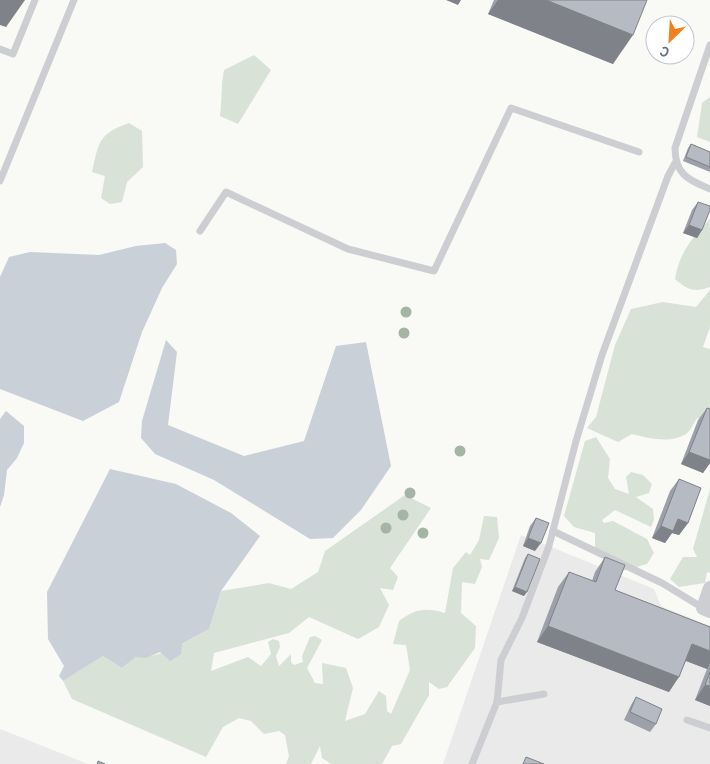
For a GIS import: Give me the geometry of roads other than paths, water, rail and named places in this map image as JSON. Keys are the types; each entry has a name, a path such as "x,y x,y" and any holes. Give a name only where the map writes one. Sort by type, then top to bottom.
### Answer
{"street":[{"path":"706,610 710,588"}],"lane":[{"path":"0,49 13,54 35,0"},
{"path":"0,182 74,0"},
{"path":"472,764 497,702 501,660 522,618 553,531 576,441 602,355 668,176 675,163 675,148 710,45"},
{"path":"200,232 226,192 348,249 434,271 511,108 639,152"},
{"path":"675,163 683,175 710,189"},
{"path":"553,531 662,583 706,610"},
{"path":"497,702 544,694"},
{"path":"687,720 710,728"}]}
